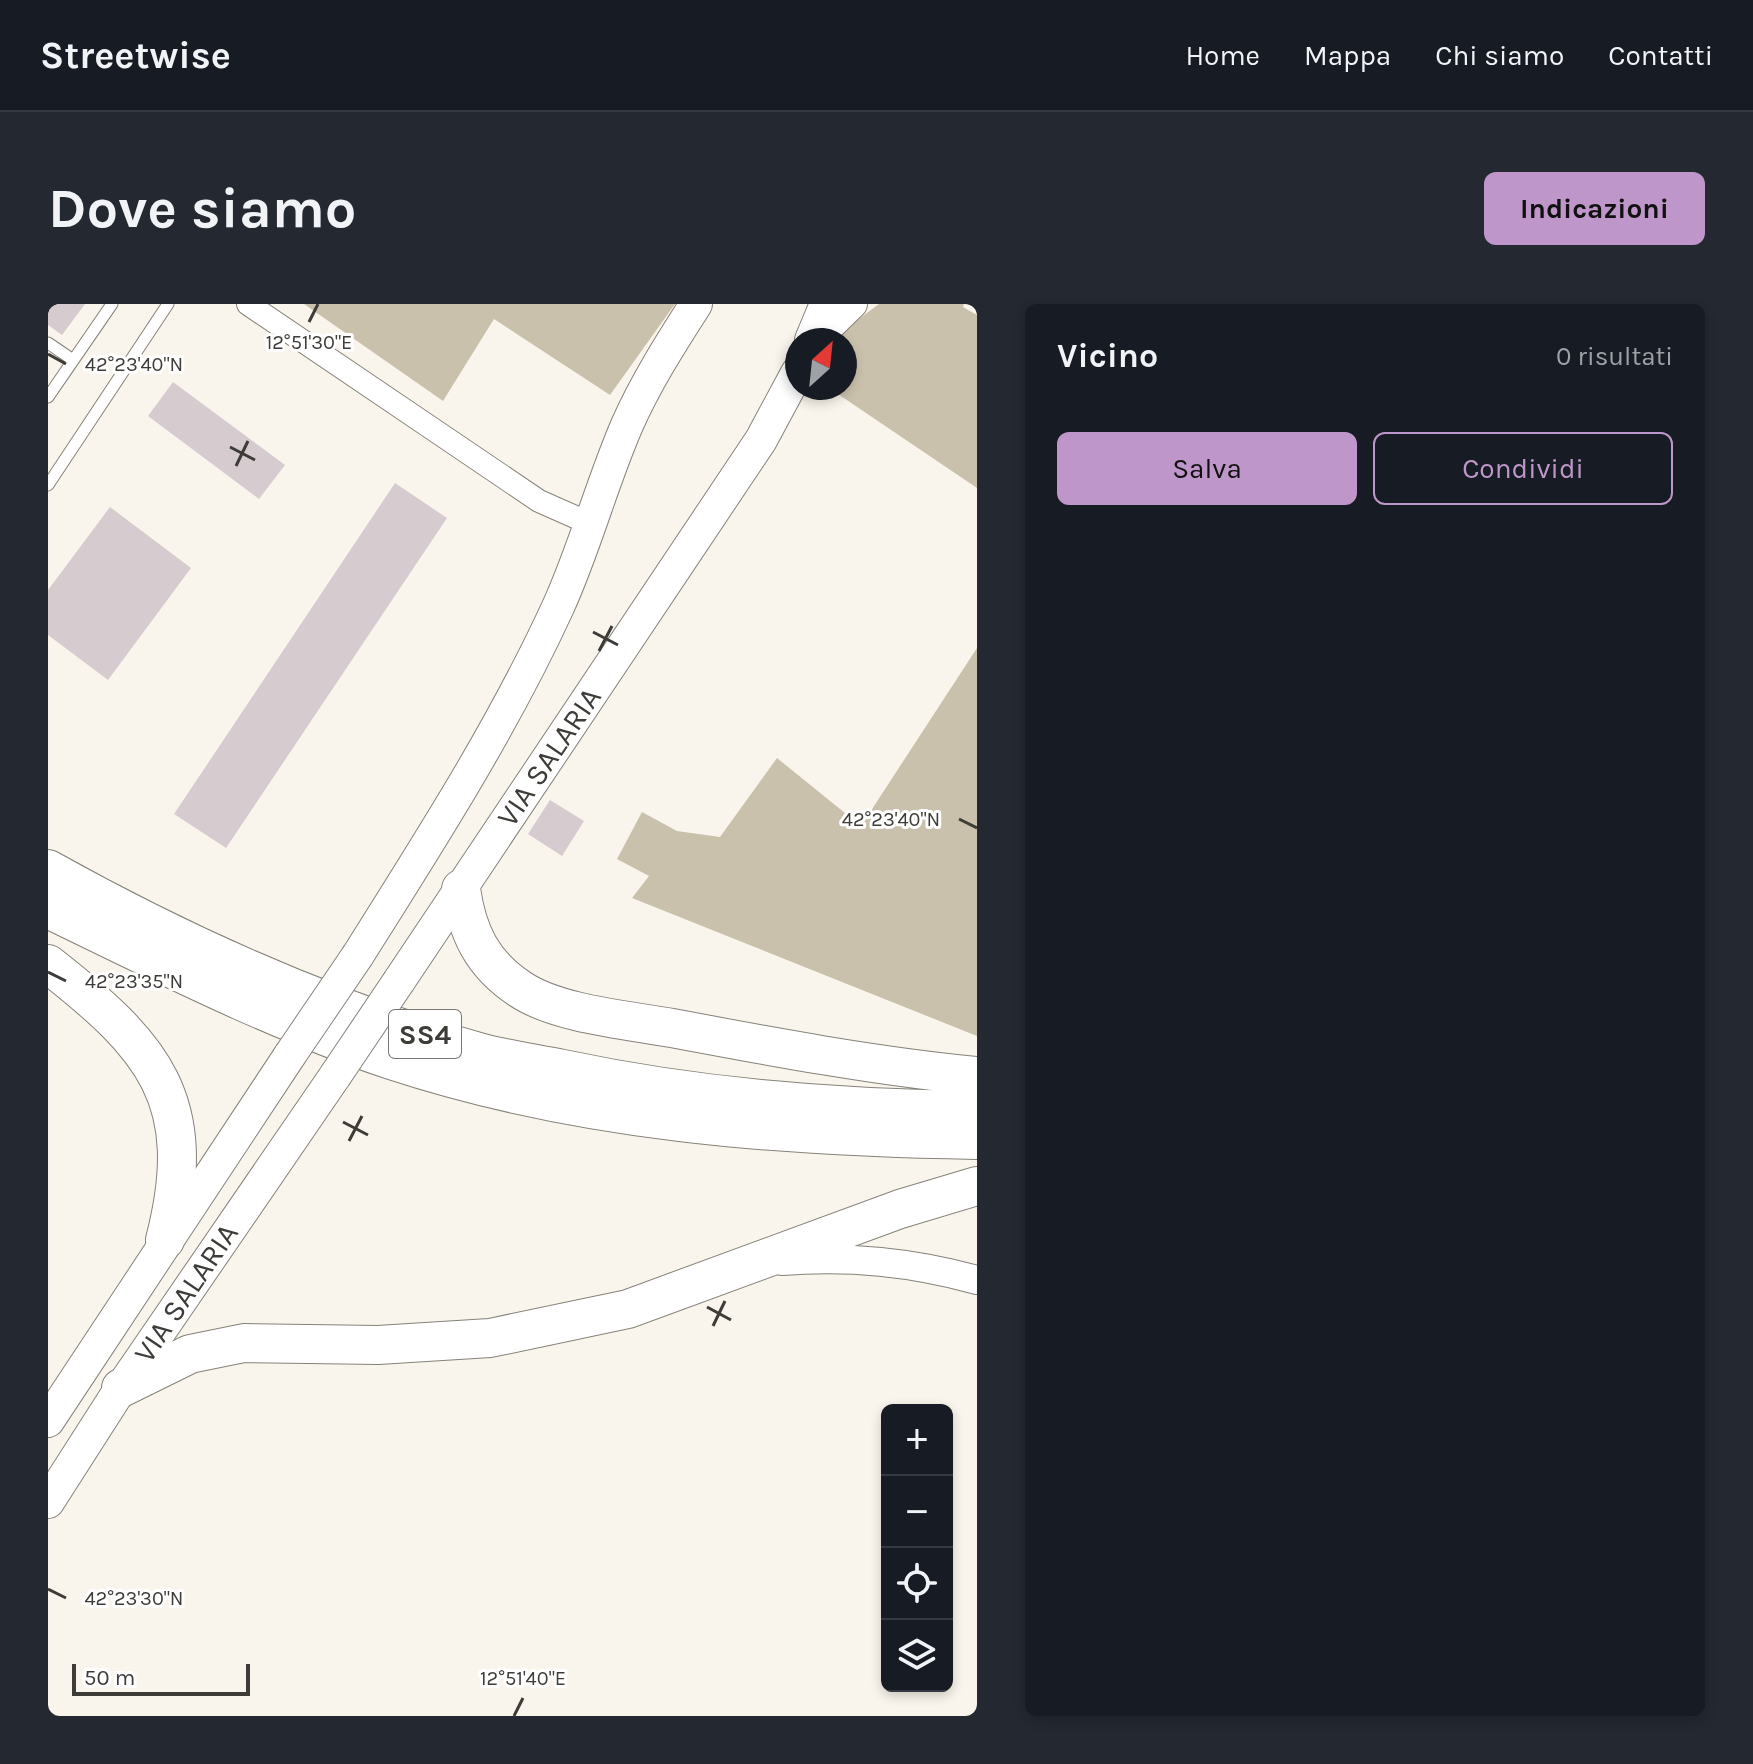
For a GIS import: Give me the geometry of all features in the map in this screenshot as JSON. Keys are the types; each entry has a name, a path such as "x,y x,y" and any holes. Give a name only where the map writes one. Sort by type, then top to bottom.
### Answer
{"highway":[{"name":"SS4","path":"48,869 156,925 293,989 488,1054 637,1085 744,1099 977,1110"},
{"path":"461,889 465,922 477,946 498,973 523,991 550,1002 619,1019 817,1055 977,1076"},
{"name":"SS4","path":"48,909 283,1019 390,1060 475,1085 631,1116 748,1130 977,1140"},
{"path":"48,964 117,1022 149,1058 167,1092 176,1123 179,1159 177,1197 165,1240"},
{"path":"121,1388 190,1354 244,1343 378,1345 490,1338 628,1309 977,1186"}],"main road":[{"path":"48,1421 165,1240 358,955 434,833 517,688 560,604 641,395 696,304"},
{"path":"818,328 826,304"},
{"name":"VIA SALARIA","path":"48,1502 121,1388 335,1076 761,440 785,395"}],"street":[{"path":"248,304 539,501 591,524"},
{"path":"827,328 853,304"},
{"path":"750,1264 833,1258 905,1262 977,1280"}],"lane":[{"path":"48,397 112,304"},
{"path":"50,478 168,304"},
{"path":"48,343 73,360"}],"shaded area":[{"path":"304,304 675,304 610,395 494,319 443,401"},
{"path":"879,304 964,304 963,307 977,315 977,488 847,400 857,400 857,328 847,328"},
{"path":"977,648 977,1036 632,898 649,876 617,859 642,812 677,831 720,837 777,758 861,826"}],"building":[{"path":"48,304 85,304 62,335 48,325"},
{"path":"173,382 285,465 259,499 148,416"},
{"path":"395,483 447,518 226,848 174,814"},
{"path":"110,507 191,568 108,680 48,635 48,590"},
{"path":"550,800 584,821 562,856 528,834"}]}
